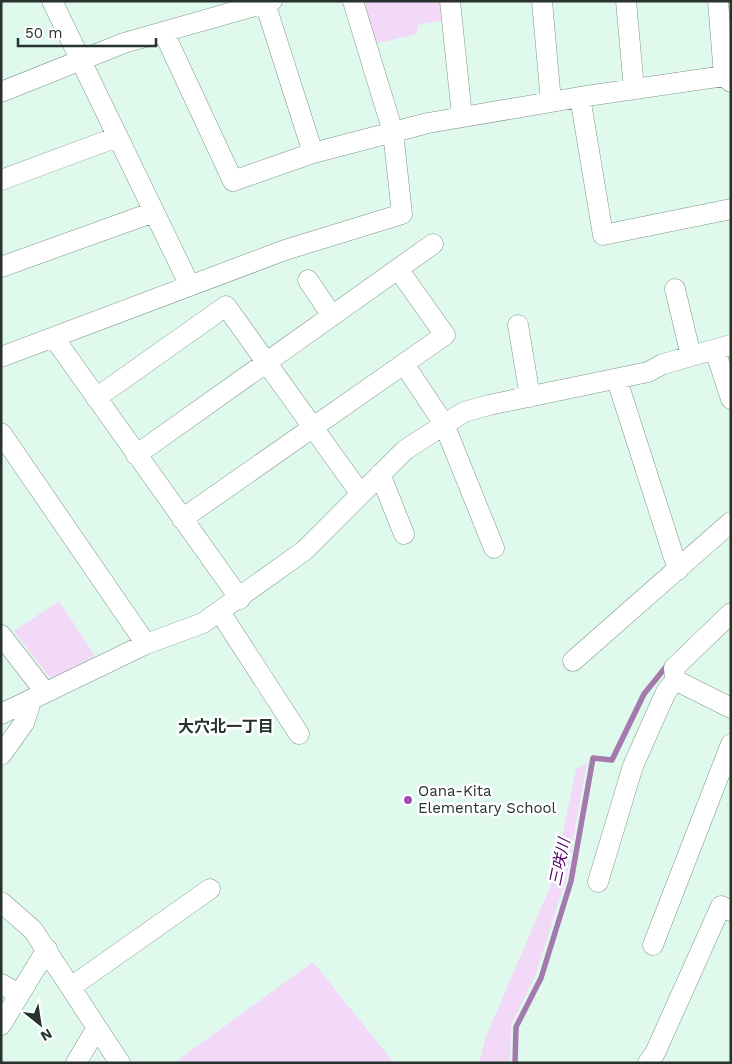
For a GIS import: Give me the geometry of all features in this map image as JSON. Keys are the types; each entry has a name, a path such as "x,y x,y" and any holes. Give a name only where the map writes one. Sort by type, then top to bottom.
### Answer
{"street":[{"path":"52,1 190,286"},
{"path":"1,357 285,250 402,214 393,132 353,1"},
{"path":"450,1 462,116"},
{"path":"542,1 551,102"},
{"path":"626,1 634,89"},
{"path":"164,33 233,181 313,153 462,116 634,89 729,78 718,1"},
{"path":"1,92 81,62 124,43 268,2 313,153"},
{"path":"580,97 603,235 731,209"},
{"path":"1,180 118,137"},
{"path":"1,267 154,212"},
{"path":"136,455 433,244"},
{"path":"182,519 445,336 398,269"},
{"path":"308,280 332,316"},
{"path":"675,289 691,356"},
{"path":"96,398 226,306 360,494"},
{"path":"518,325 530,397"},
{"path":"54,338 240,599"},
{"path":"1,714 146,644 203,623 240,599 305,550 405,450 464,412 617,380 648,372 663,364 723,348 731,399"},
{"path":"404,364 444,424 494,548"},
{"path":"617,380 678,570"},
{"path":"1,433 146,644"},
{"path":"380,474 404,534"},
{"path":"573,661 731,522"},
{"path":"220,612 299,734"},
{"path":"598,882 633,766 666,692 675,680 674,668 727,621"},
{"path":"1,635 38,696"},
{"path":"675,680 731,708"},
{"path":"1,755 24,724 38,696"},
{"path":"654,945 731,744"},
{"path":"71,987 210,890"},
{"path":"1,902 34,930 120,1063"},
{"path":"648,1063 655,1053 720,906 731,911"},
{"path":"1,1025 47,949"},
{"path":"1,984 19,994"},
{"path":"76,1063 97,1028"}],"shaded area":[{"path":"360,1 443,1 444,20 418,25 417,34 374,44"},
{"path":"59,601 95,656 55,677 48,676 14,631"},
{"path":"587,763 566,879 536,974 511,1026 510,1063 479,1063 485,1039 553,880 576,769"},
{"path":"313,962 394,1063 174,1063"}],"waterway":[{"name":"三咲川","path":"515,1063 516,1027 541,978 571,881 593,758 612,760 644,694 669,663"}],"place":[{"name":"Oana-Kita Elementary School","path":"408,800"}],"district":[{"name":"大穴北一丁目","path":"226,726"}]}
